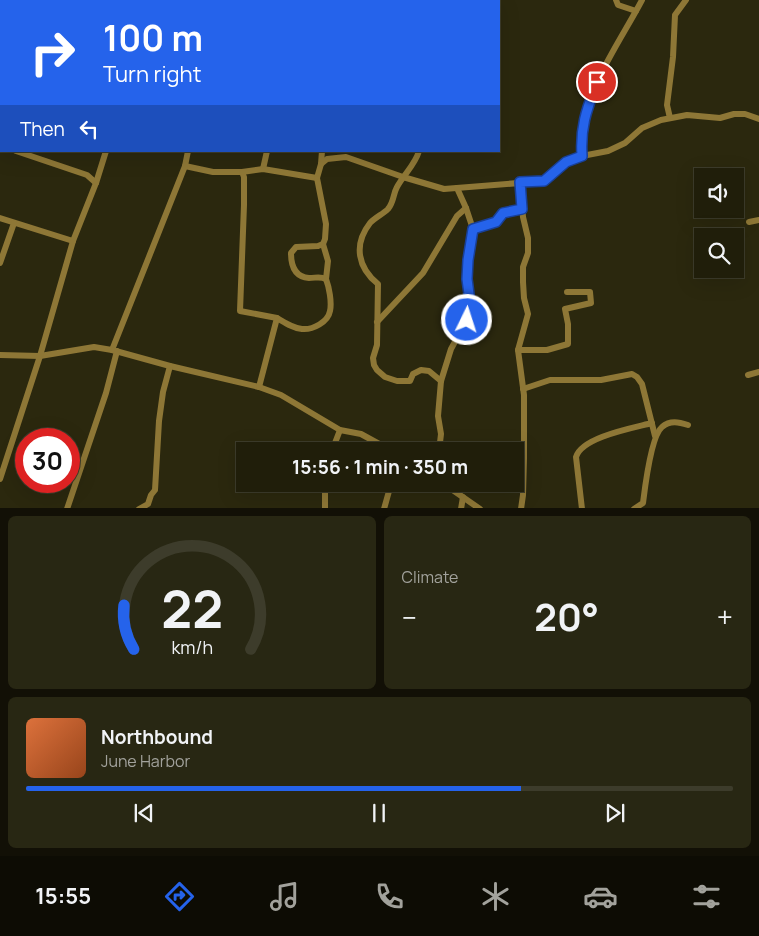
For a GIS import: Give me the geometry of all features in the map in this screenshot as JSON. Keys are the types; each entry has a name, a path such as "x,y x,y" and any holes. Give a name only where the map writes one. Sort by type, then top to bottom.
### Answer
{"street":[{"path":"616,0 618,5 636,12"},
{"path":"582,156 581,138 584,119 597,82 642,0"},
{"path":"670,118 667,105 673,56 675,15 686,0"},
{"path":"321,164 327,159 346,157 444,189 544,181 566,162 582,156 608,151 625,143 642,128 670,118 687,115 720,118 734,114 745,114 759,119"},
{"path":"19,152 88,174 96,183"},
{"path":"0,478 40,356 73,241 102,167 106,152"},
{"path":"67,508 106,393 115,351 185,166 188,152"},
{"path":"263,169 267,152"},
{"path":"242,172 244,177 244,205 240,310 276,318 289,325 304,329 313,327 321,323 327,317 330,310 326,279 328,260 323,244 326,224 317,178 322,152"},
{"path":"419,152 416,162 396,188 392,203 387,211 376,217 369,225 360,247 362,267 369,277 378,284 377,345 373,358 377,370 385,377 397,381 410,381 413,374 421,370 429,371 441,381"},
{"path":"185,166 213,172 242,172 263,169 317,178"},
{"path":"88,174 102,167"},
{"path":"520,182 522,209 528,238 528,252 523,267 524,298 528,314 518,350 523,389 524,460 521,508"},
{"path":"440,442 441,434 438,416 441,381 450,349 467,320 471,309 467,279 473,229 457,188"},
{"path":"377,322 423,273 457,216 466,208"},
{"path":"473,229 496,222 503,213 522,209"},
{"path":"0,218 73,241"},
{"path":"749,222 759,220"},
{"path":"0,263 14,223"},
{"path":"323,244 296,248 291,254 291,259 296,273 303,277 322,277 326,279"},
{"path":"518,350 547,350 568,344 568,324 565,309 591,303 590,292 567,292"},
{"path":"259,387 276,318"},
{"path":"0,354 40,356 94,346 259,387 286,396 340,430 361,434 376,442"},
{"path":"139,508 148,504 155,490 159,421 163,392 170,366"},
{"path":"748,375 759,372"},
{"path":"523,389 550,380 601,380 632,374 637,377 642,384 655,436 643,503 634,508"},
{"path":"655,436 662,427 672,422 678,421 688,425"},
{"path":"582,508 577,452 605,436 652,423"},
{"path":"335,442 340,430"},
{"path":"325,492 325,508"},
{"path":"384,508 389,492"},
{"path":"455,492 480,508"},
{"path":"461,508 462,497"}],"route":[{"path":"467,320 471,309 467,279 473,229 496,222 503,213 522,209 520,182 544,181 566,162 582,156 581,138 584,119 597,82"}]}
